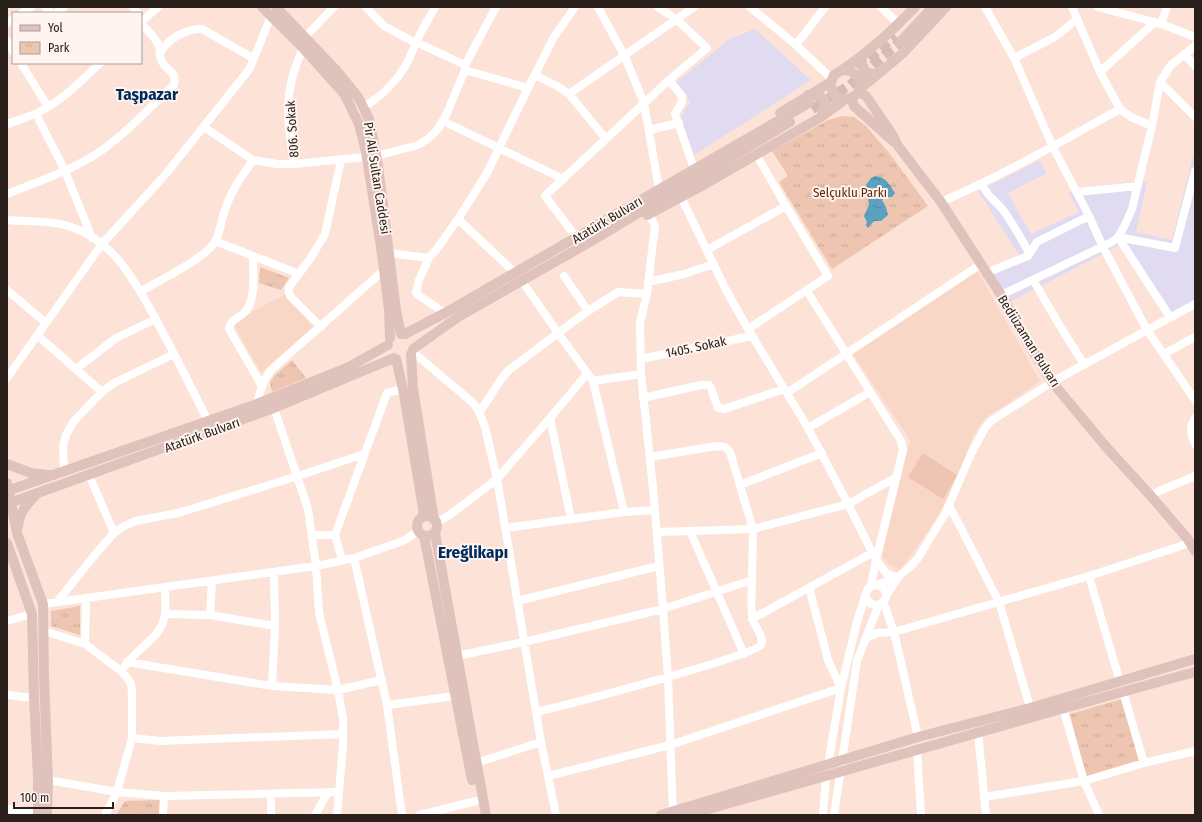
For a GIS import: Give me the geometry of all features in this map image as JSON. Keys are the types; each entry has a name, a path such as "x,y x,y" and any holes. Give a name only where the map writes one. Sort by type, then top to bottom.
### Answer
{"main road":[{"path":"262,7 274,10 303,48 358,109 359,124 371,157 385,254 396,310 403,334"},
{"path":"809,103 831,81 834,75 862,57 899,24 915,7"},
{"path":"922,7 897,38 933,7"},
{"path":"590,242 628,225 681,197 821,117 854,95 902,54 946,7"},
{"name":"Pir Ali Sultan Caddesi","path":"274,10 305,37 336,70 358,97 358,109"},
{"path":"862,57 861,63 864,70 871,74 878,74"},
{"path":"842,70 850,71 856,75 860,81 854,95 854,106 898,146"},
{"path":"831,81 832,91 838,97 854,95 866,96 892,134 898,146"},
{"path":"581,235 624,202 658,182 757,127 809,103 819,96 824,100 826,107 821,117"},
{"name":"Atatürk Bulvarı","path":"412,352 458,317 581,235 809,103"},
{"name":"Atatürk Bulvarı","path":"403,334 590,242 809,103"},
{"name":"Bediüzaman Bulvarı","path":"898,146 941,202 1001,295 1052,382 1107,448 1192,542"},
{"path":"388,269 388,351 395,359 403,389 423,508 423,517"},
{"path":"389,341 395,335 403,334 409,337 412,341 413,388 435,525 452,657 455,696 479,815"},
{"name":"Atatürk Bulvarı","path":"8,488 64,472 257,404 347,368 389,341"},
{"path":"395,359 405,359 412,352"},
{"name":"Atatürk Bulvarı","path":"9,503 274,408 395,359"},
{"path":"7,464 30,473 52,475"},
{"path":"8,488 9,503 17,533 44,604 44,678 48,780 41,814"},
{"path":"17,533 21,512 38,493"},
{"path":"435,525 429,516 423,517 418,521 416,527 421,534 452,657 486,815"},
{"path":"421,534 430,536 435,525"},
{"path":"7,543 32,614 34,698 41,814"},
{"path":"687,815 841,773 978,733 1032,712 1063,708 1195,659"},
{"path":"661,815 673,814 828,764 918,737 1032,712 1121,687 1195,672"}],"street":[{"path":"7,194 65,171 100,151 110,144 174,86 174,75 161,59 157,42 142,21 158,7"},
{"path":"305,37 334,7"},
{"path":"366,7 384,26 465,68 528,88"},
{"path":"358,109 380,94 394,82 405,68 416,42 435,7"},
{"path":"204,127 253,160 277,164 294,164 371,157 418,145 429,138 438,129 443,121 465,68 496,7"},
{"path":"445,313 418,295 416,292 419,280 429,258 458,219 487,173 554,38 575,7"},
{"path":"598,7 624,57 644,103 658,182"},
{"path":"581,235 545,196 669,80 707,48 677,20 658,7"},
{"path":"569,94 694,7"},
{"path":"750,7 796,45 831,81"},
{"path":"796,45 825,7"},
{"path":"881,7 899,24"},
{"path":"985,7 1014,58 1053,147 1077,192 1103,247 1147,330 1195,400"},
{"path":"1072,7 1100,72 1120,109 1132,117 1152,126"},
{"path":"1100,7 1158,23 1195,37"},
{"path":"1100,72 1158,23 1167,7"},
{"path":"7,378 102,244 165,175 250,68 274,10"},
{"path":"1014,58 1055,37 1078,19"},
{"path":"160,53 166,44 177,37 197,29 202,29 253,58"},
{"path":"1001,295 1103,247 1118,237 1132,209 1152,126 1160,82 1171,65 1195,46"},
{"name":"806. Sokak","path":"294,164 288,106 292,79 303,48"},
{"path":"1184,54 1195,66"},
{"path":"22,64 48,107"},
{"path":"7,124 36,114 48,107 65,95 99,64"},
{"path":"535,74 569,94 606,139"},
{"path":"669,80 682,96 682,102 675,114 692,163"},
{"path":"1160,82 1195,117"},
{"path":"941,202 982,184 1053,147 1120,109"},
{"path":"36,114 65,171 92,238"},
{"path":"443,121 499,147 520,160 562,179"},
{"path":"649,130 679,122"},
{"path":"750,332 828,276 756,154"},
{"path":"141,291 198,257 211,247 215,241 225,209 236,184 253,160"},
{"path":"321,327 288,293 290,287 321,244 325,234 341,160"},
{"path":"1118,237 1175,248 1195,171"},
{"path":"982,184 985,192 1002,209 1029,253"},
{"path":"1077,192 1138,186"},
{"path":"681,197 726,290 808,428 874,556 887,574 898,577"},
{"path":"707,250 786,206"},
{"path":"648,214 655,226 647,294 640,323 640,359 660,566 668,677 673,814"},
{"path":"986,273 1028,256 1037,242 1089,216"},
{"path":"458,219 519,277 592,381 624,512"},
{"path":"7,220 68,226 102,244 131,275 141,291 208,421"},
{"path":"1118,237 1170,317"},
{"path":"215,241 299,274"},
{"path":"385,254 429,258"},
{"path":"253,256 253,288 250,301 246,311 232,322 229,329 262,386"},
{"path":"648,282 684,274 714,264"},
{"path":"643,398 701,385 709,385 718,408 724,409 786,391 846,354 981,264"},
{"path":"257,404 262,386 271,370 388,269"},
{"path":"564,276 588,311"},
{"path":"1033,280 1084,364"},
{"path":"7,290 46,323"},
{"path":"807,291 901,441 903,450 897,477 874,556 872,588 857,622 841,688 826,777 823,815"},
{"path":"479,413 502,378 510,370 588,311 618,292 647,294"},
{"path":"883,601 870,603 867,599 872,588 898,577 918,558 949,505 971,454 985,428 991,421 1052,382 1195,304"},
{"path":"76,369 116,338 156,319"},
{"name":"1405. Sokak","path":"640,359 750,332"},
{"path":"38,335 102,392"},
{"path":"1164,354 1195,337"},
{"path":"412,352 472,402 485,427 497,479 541,742 556,815"},
{"path":"64,472 63,446 66,435 74,421 102,392 114,383 174,354"},
{"path":"435,525 497,479 587,374"},
{"path":"592,381 641,374"},
{"path":"342,560 335,535 387,393 403,389"},
{"path":"808,428 870,392"},
{"path":"274,408 308,509 316,566 318,613 338,690 343,719 343,747 337,815"},
{"path":"550,418 571,519"},
{"path":"1195,418 1190,430 1195,444"},
{"path":"536,712 668,677 744,654 761,645 762,639 752,619 753,529 730,452 725,447 717,446 650,457"},
{"path":"57,602 114,533 124,526 136,521 178,512 298,476 364,454"},
{"path":"740,485 822,454"},
{"path":"89,475 114,533"},
{"path":"1150,495 1195,476"},
{"path":"657,532 753,529 848,504 897,477"},
{"path":"949,505 999,602 1032,712"},
{"path":"505,528 624,512 655,510"},
{"path":"690,531 744,654"},
{"path":"44,604 316,566 354,558 421,534"},
{"path":"312,535 335,535"},
{"path":"866,638 872,634 894,632 1089,576 1192,542"},
{"path":"752,619 809,587 874,556"},
{"path":"354,558 387,705 402,815"},
{"path":"517,601 660,566"},
{"path":"272,686 275,626 274,572"},
{"path":"1089,576 1144,763"},
{"path":"834,815 857,661 883,601 898,577"},
{"path":"452,657 524,642 663,608 752,580"},
{"path":"210,615 212,581"},
{"path":"809,587 828,660 841,688"},
{"path":"121,671 135,653 157,635 162,626 165,614 165,588"},
{"path":"872,588 884,588 883,601 894,632 918,737"},
{"path":"85,644 86,599"},
{"path":"7,620 32,614"},
{"path":"165,614 210,615 275,626"},
{"path":"44,631 85,644 121,671 131,684 132,738 117,792 105,815"},
{"path":"127,662 272,686 338,690 382,680"},
{"path":"548,776 670,745 841,688"},
{"path":"7,695 34,698"},
{"path":"387,705 455,696"},
{"path":"1063,708 1084,781 1099,815"},
{"path":"978,733 986,815"},
{"path":"132,738 160,741 343,734"},
{"path":"476,763 541,742"},
{"path":"917,750 921,815"},
{"path":"984,797 1084,781 1144,763 1195,751"},
{"path":"48,780 117,792 164,796 339,792"},
{"path":"315,815 328,792"},
{"path":"271,794 271,815"},
{"path":"163,815 164,796"},
{"path":"420,815 476,801"},
{"path":"7,809 41,814"}],"shaded area":[{"path":"755,29 811,80 694,155 681,117 690,102 676,83 729,39"},
{"path":"1195,148 1195,308 1170,321 1122,244 1006,304 986,273 1021,258 978,191 1040,160 1047,173 1008,193 1031,234 1079,212 1069,193 1076,188 1139,181 1147,183 1136,232 1172,240"},
{"path":"976,269 1040,381 989,415 979,426 973,436 959,474 947,500 928,531 900,570 889,564 882,556 910,440 851,351"},
{"path":"286,294 313,327 261,373 234,325 253,311"}],"green space":[{"name":"Selçuklu Parkı","path":"843,116 854,117 866,126 890,154 928,206 832,269 779,182 788,176 772,151 828,120"},
{"path":"260,267 289,278 281,290 259,283"},
{"path":"292,360 306,378 272,392 270,382 274,376"},
{"path":"923,453 957,475 943,499 908,477"},
{"path":"80,606 80,635 51,626 51,611"},
{"path":"1122,699 1139,762 1086,777 1070,714"},
{"path":"161,800 161,815 116,815 125,801"}],"water":[{"path":"875,176 885,179 895,193 892,197 886,197 882,200 888,215 881,221 874,221 868,228 864,216 869,205 866,185 871,178"}],"tunnel":[{"path":"858,69 895,35"},
{"path":"812,109 850,85 900,42"}],"district":[{"name":"Taşpazar","path":"147,94"},
{"name":"Ereğlikapı","path":"473,552"}]}
